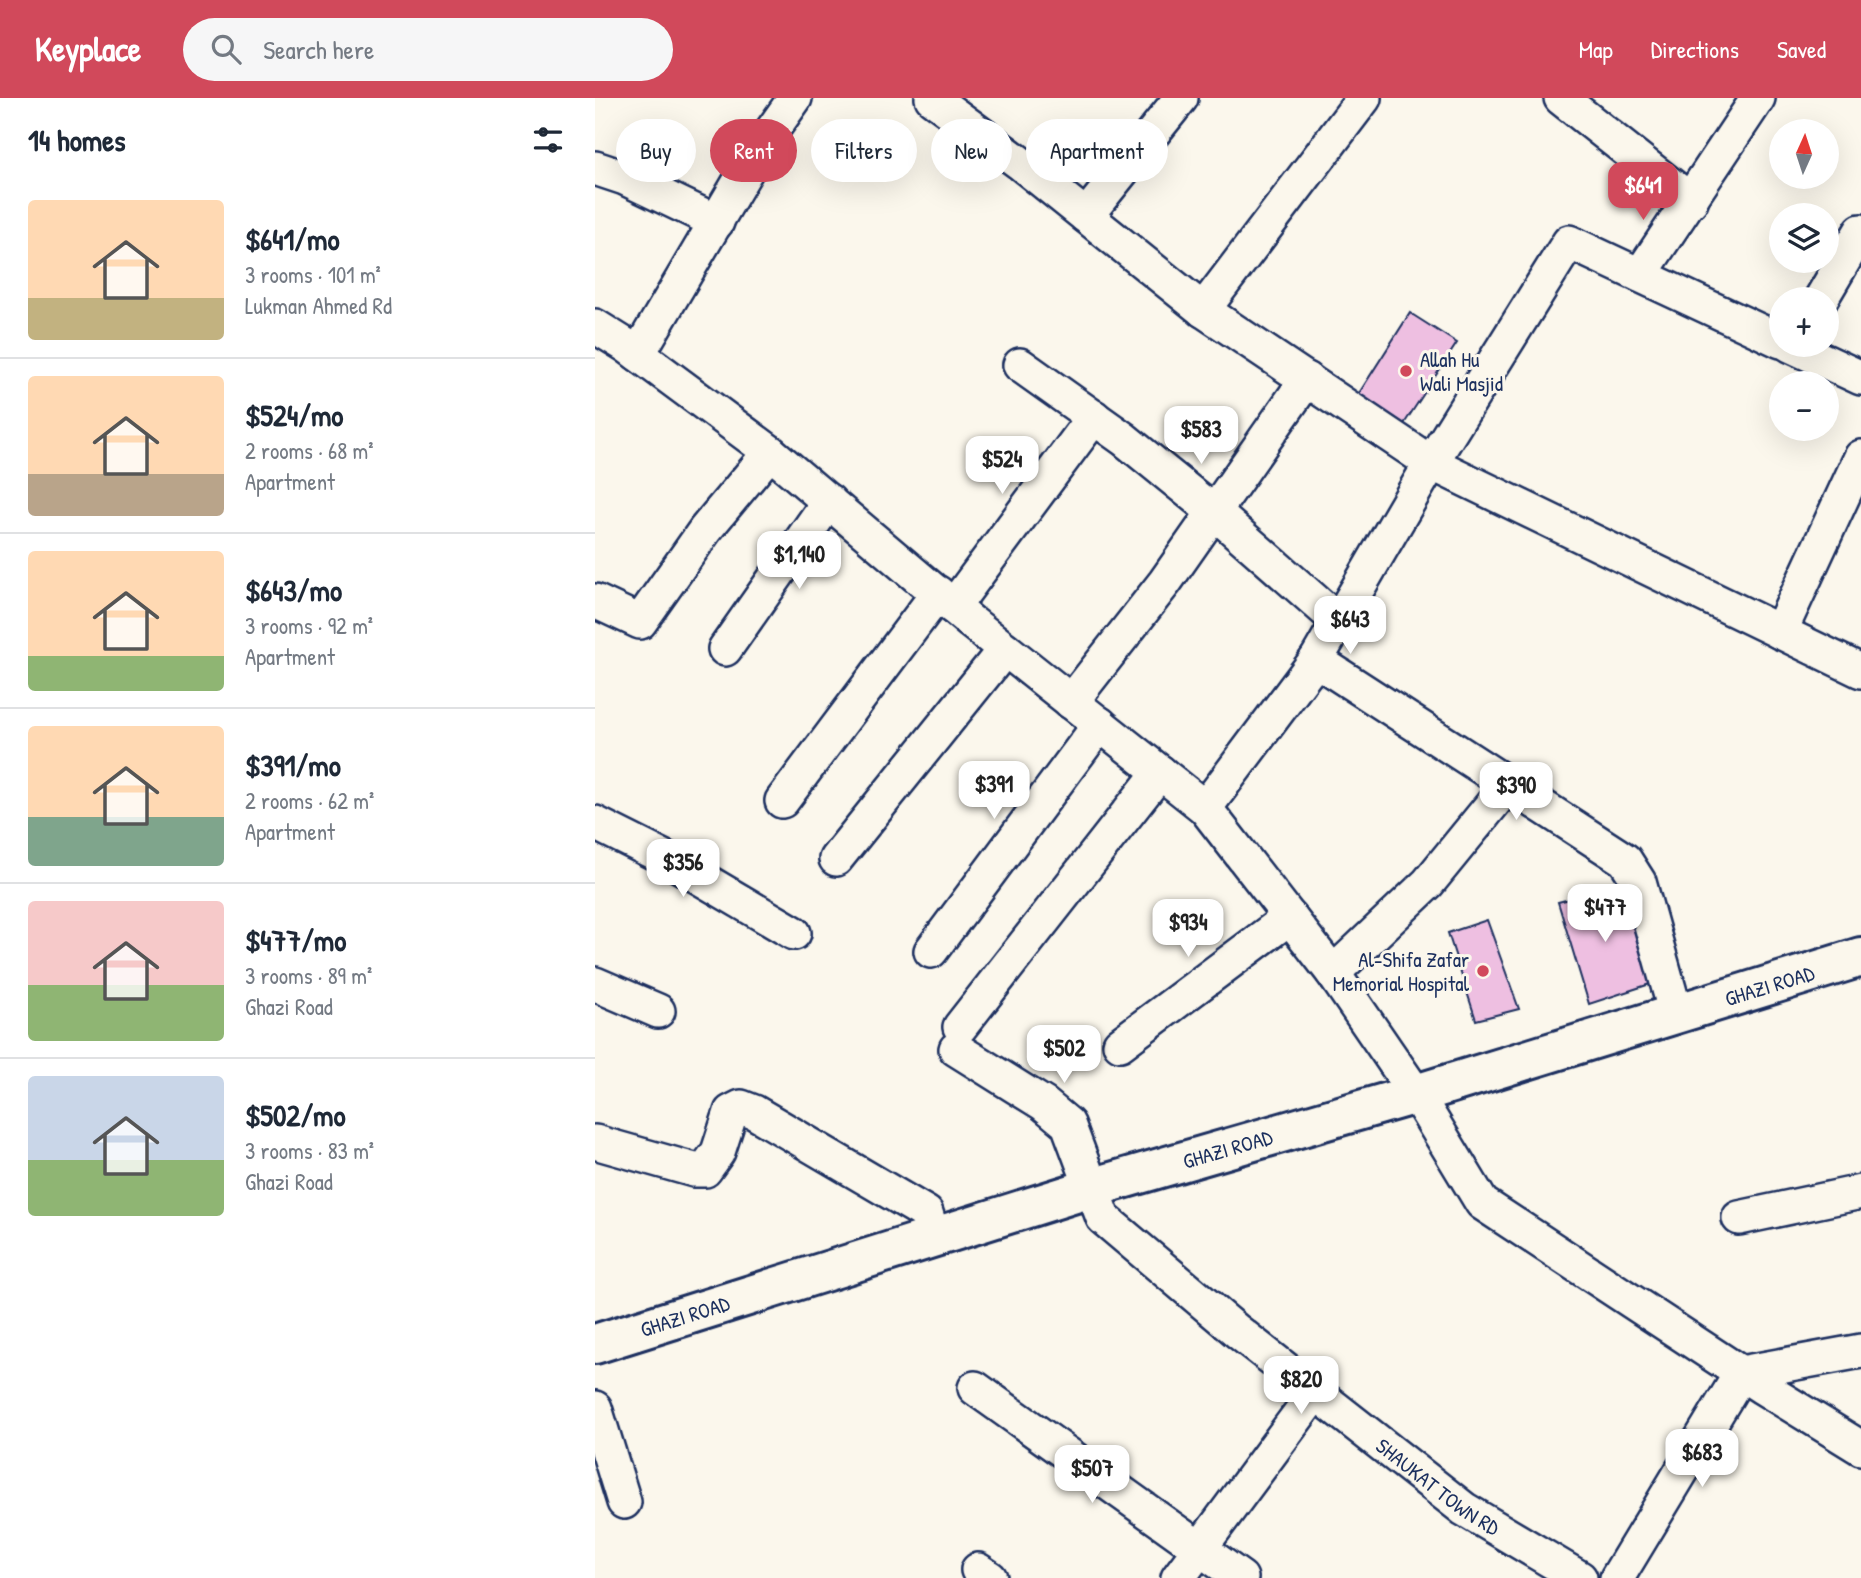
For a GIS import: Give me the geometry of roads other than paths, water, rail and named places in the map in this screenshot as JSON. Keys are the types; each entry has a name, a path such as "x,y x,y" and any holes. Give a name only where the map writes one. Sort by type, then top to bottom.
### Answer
{"main road":[{"name":"GHAZI ROAD","path":"595,1343 1091,1188 1416,1094 1861,957"}],"street":[{"path":"638,354 759,149 795,98"},
{"path":"932,98 967,108 1020,163 1203,310 1431,463 1861,671"},
{"path":"1086,216 1181,98"},
{"path":"1203,310 1364,98"},
{"path":"1562,98 1691,201"},
{"path":"1640,275 1758,98"},
{"path":"595,168 625,178 717,222"},
{"path":"1828,287 1861,231"},
{"path":"1205,808 1316,660 1431,463 1569,242 1769,334"},
{"path":"595,326 638,354 770,452 1005,649 1205,808 1333,973 1416,1094 1482,1203 1741,1373 1861,1448"},
{"path":"1817,357 1861,378"},
{"path":"1020,365 1124,439 1214,512 1339,622"},
{"path":"1071,702 1165,582 1307,379"},
{"path":"782,801 1094,417"},
{"path":"595,601 640,622 705,530 770,452"},
{"path":"1780,632 1861,457"},
{"path":"725,649 829,501"},
{"path":"836,859 1005,649"},
{"path":"1316,660 1625,860 1639,882 1676,1014"},
{"path":"931,951 1100,724"},
{"name":"SHAUKAT TOWN RD","path":"1160,772 958,1038 1068,1124 1103,1218 1237,1331 1464,1509 1580,1578"},
{"path":"1333,973 1428,883 1509,785"},
{"path":"595,823 675,863 794,933"},
{"path":"1120,1044 1290,917"},
{"path":"595,984 659,1011"},
{"path":"595,1142 694,1170 705,1170 718,1152 731,1112 741,1107 754,1112 926,1213 934,1238"},
{"path":"1739,1218 1861,1192"},
{"path":"1618,1578 1741,1373 1861,1351"},
{"path":"975,1388 1241,1578"},
{"path":"1178,1578 1315,1393"},
{"path":"595,1408 624,1502"}],"place":[{"name":"Allah Hu Wali Masjid","path":"1406,371"},
{"name":"Al-Shifa Zafar Memorial Hospital","path":"1483,971"}]}
